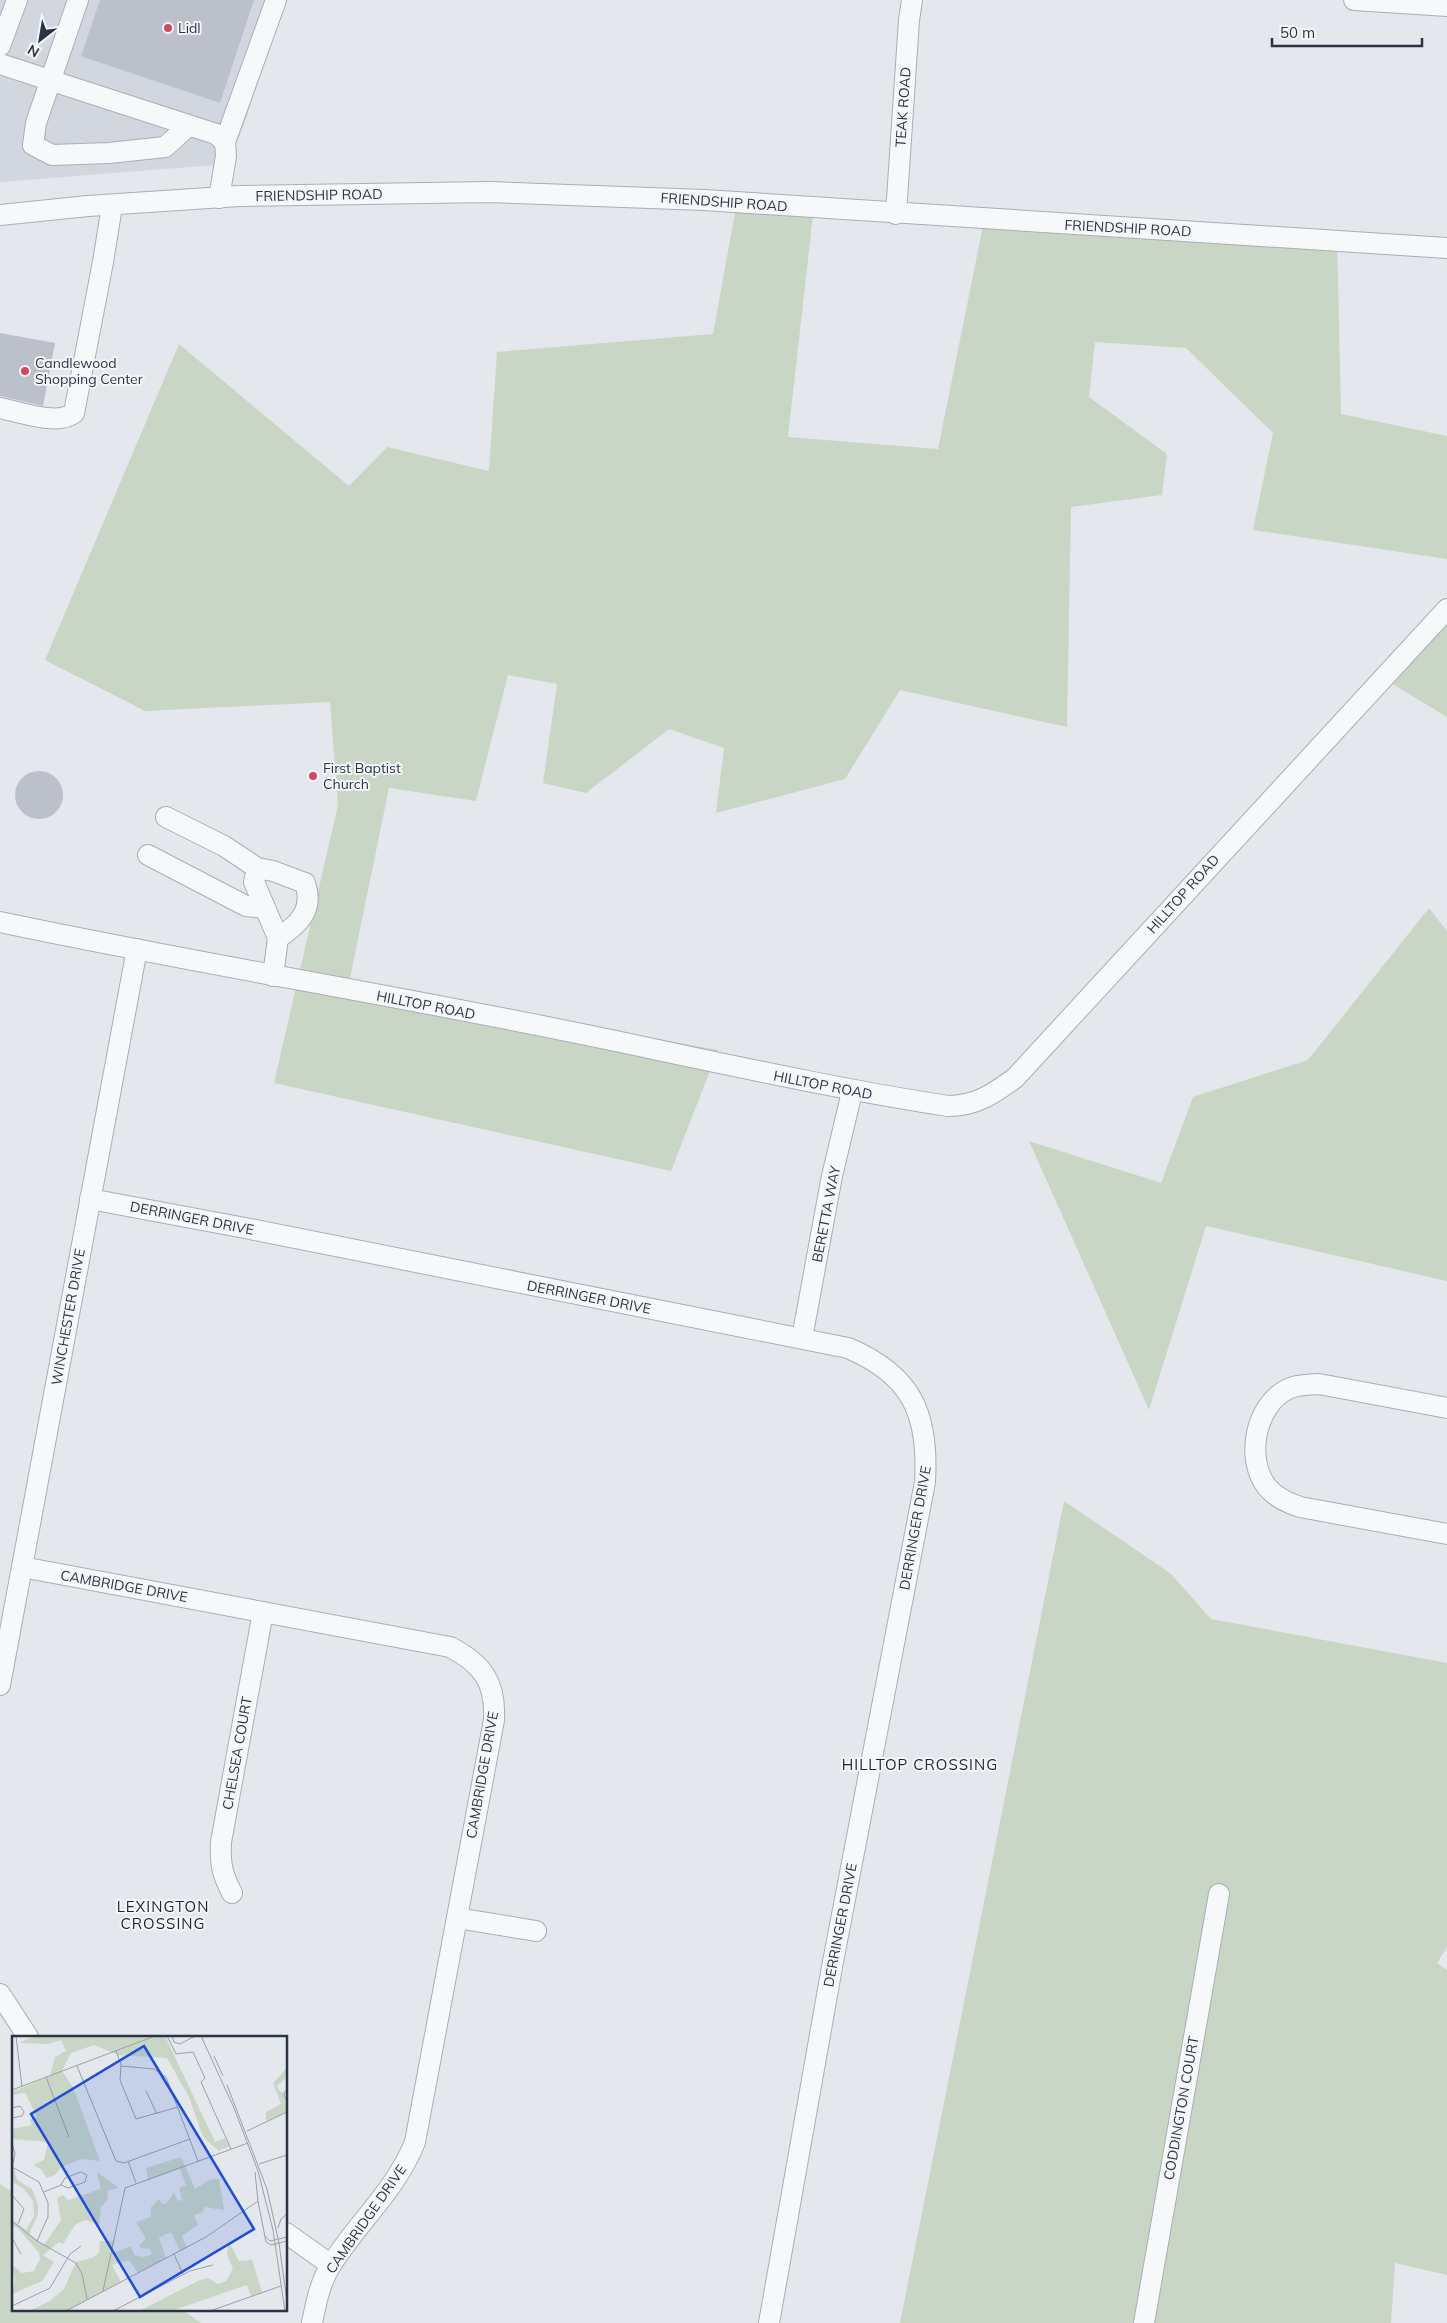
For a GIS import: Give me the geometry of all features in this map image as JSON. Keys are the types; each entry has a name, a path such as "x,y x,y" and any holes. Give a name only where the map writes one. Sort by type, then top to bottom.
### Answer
{"street":[{"path":"0,46 17,0"},
{"path":"78,0 52,81 36,123 33,145 52,155 109,153 165,147 188,126"},
{"path":"219,198 226,156 225,142 276,0"},
{"name":"TEAK ROAD","path":"896,214 909,20 912,0"},
{"path":"1354,0 1447,6"},
{"path":"0,64 216,134 225,142"},
{"name":"FRIENDSHIP ROAD","path":"0,215 219,198 490,192 686,200 1447,248"},
{"path":"0,408 56,419 68,417 74,413 112,206"},
{"name":"HILLTOP ROAD","path":"0,922 602,1038 852,1092 948,1106 961,1106 977,1102 992,1095 1015,1078 1447,608"},
{"path":"166,817 224,846 257,868 305,883 310,895 304,915 294,928 278,938"},
{"path":"148,854 246,906 265,908"},
{"path":"257,868 254,882 278,938 273,976"},
{"name":"WINCHESTER DRIVE","path":"0,1684 137,949"},
{"name":"BERETTA WAY","path":"802,1338 832,1176 852,1092"},
{"name":"DERRINGER DRIVE","path":"90,1199 848,1348 871,1358 896,1377 916,1406 924,1431 927,1454 926,1482 832,1967 769,2323"},
{"path":"1447,1408 1319,1384 1300,1385 1288,1389 1276,1397 1266,1410 1259,1424 1255,1458 1259,1474 1266,1486 1285,1502 1300,1507 1447,1534"},
{"name":"CAMBRIDGE DRIVE","path":"22,1567 450,1648 466,1656 483,1672 491,1686 494,1696 494,1720 415,2142 400,2175 331,2265 321,2287 312,2323"},
{"name":"CHELSEA COURT","path":"232,1894 223,1876 220,1864 221,1842 263,1612"},
{"name":"CODDINGTON COURT","path":"1144,2323 1219,1894"},
{"path":"457,1918 536,1931"},
{"path":"0,1994 27,2036"},
{"path":"288,2234 331,2265"}],"shaded area":[{"path":"0,0 284,0 245,122 228,164 0,182"}],"green space":[{"path":"738,196 814,206 788,437 938,449 985,216 1337,236 1341,414 1447,436 1447,559 1253,530 1273,433 1186,348 1095,342 1089,397 1167,454 1162,495 1071,507 1067,727 900,690 845,779 716,813 724,748 669,729 586,793 543,783 557,684 508,675 476,801 389,788 349,983 718,1050 671,1171 274,1083 338,805 330,702 145,711 45,660 179,344 349,486 387,447 489,471 497,352 713,334"},
{"path":"1447,604 1447,717 1381,677"},
{"path":"1429,908 1447,931 1447,1281 1206,1226 1149,1410 1029,1141 1161,1183 1193,1097 1308,1060"},
{"path":"1064,1501 1170,1573 1211,1619 1447,1663 1447,1947 1437,1963 1447,1970 1447,2275 1395,2263 1391,2323 900,2323"},
{"path":"0,2184 12,2192 12,2310 182,2310 201,2323 0,2323"}],"building":[{"name":"Lidl","path":"100,0 254,0 220,103 81,56"},
{"name":"Candlewood Shopping Center","path":"0,333 55,343 43,406 0,396"},
{"path":"39,771 48,773 56,778 61,786 63,795 61,804 56,812 48,817 39,819 30,817 22,812 17,804 15,795 17,786 22,778 30,773"}],"place":[{"name":"Lidl","path":"168,28"},
{"name":"Candlewood Shopping Center","path":"25,371"},
{"name":"First Baptist Church","path":"313,776"}],"district":[{"name":"HILLTOP CROSSING","path":"920,1764"},
{"name":"LEXINGTON CROSSING","path":"163,1914"}]}
